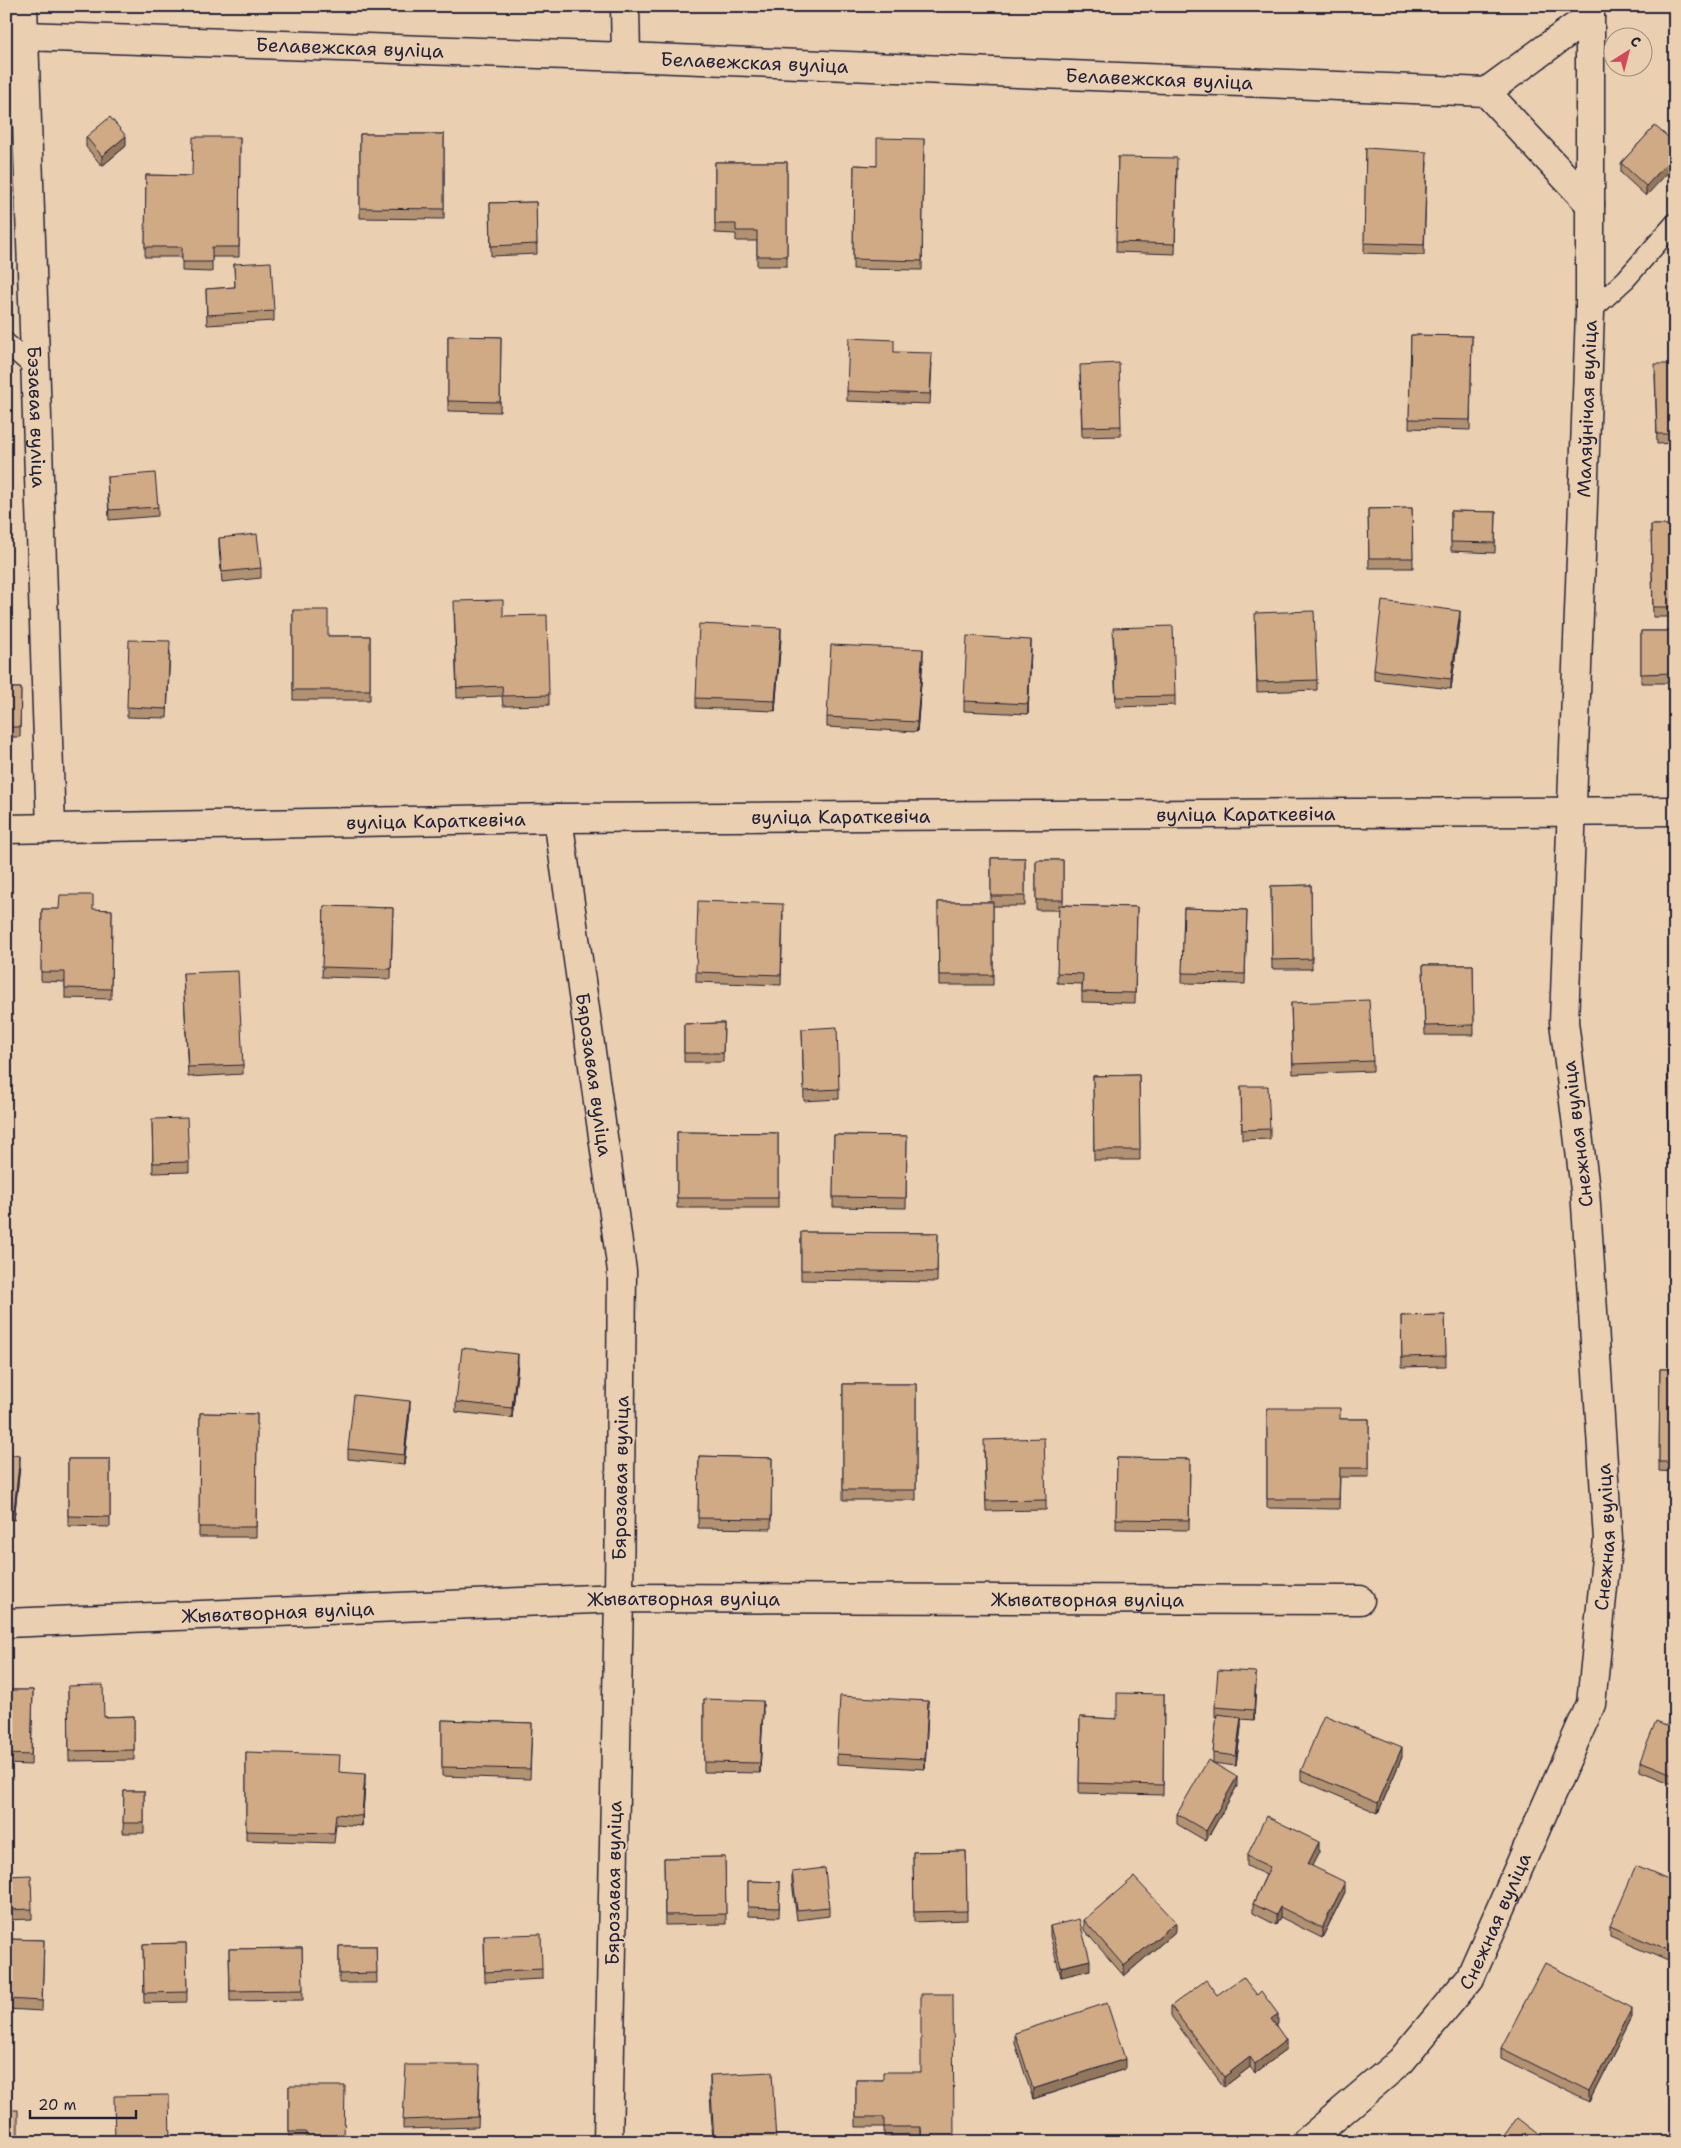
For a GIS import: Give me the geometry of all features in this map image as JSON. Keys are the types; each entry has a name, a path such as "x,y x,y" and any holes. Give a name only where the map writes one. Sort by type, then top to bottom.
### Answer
{"street":[{"name":"Бэзавая вуліца","path":"23,6 51,828"},
{"path":"625,6 626,57"},
{"path":"1590,11 1486,92 1590,204"},
{"name":"Маляўнічая вуліца","path":"1572,811 1590,312 1590,11"},
{"name":"Белавежская вуліца","path":"24,36 626,57 1486,92"},
{"name":"Снежная вуліца","path":"1306,2142 1401,2061 1470,1978 1591,1704 1608,1538 1585,1190 1564,1022 1572,811"},
{"name":"вуліца Караткевіча","path":"6,829 558,818 1675,811"},
{"name":"Бярозавая вуліца","path":"558,818 622,1271 619,1598 608,2142"},
{"name":"Жыватворная вуліца","path":"6,1624 619,1598 1360,1600"}],"lane":[{"path":"1590,312 1626,279 1675,223"},
{"path":"6,343 36,369"}],"building":[{"path":"110,117 126,136 102,156 86,137"},
{"path":"1655,126 1675,143 1675,155 1646,186 1621,163"},
{"path":"360,134 444,134 444,209 360,208"},
{"path":"193,137 240,137 239,247 212,247 212,262 182,262 182,247 145,247 146,175 192,176"},
{"path":"877,138 924,139 922,261 853,259 854,165 877,166"},
{"path":"1366,148 1427,152 1424,245 1364,243"},
{"path":"1118,157 1177,158 1175,244 1116,242"},
{"path":"715,162 787,162 787,256 757,256 757,231 736,231 736,224 715,224"},
{"path":"536,202 537,244 491,246 490,203"},
{"path":"271,262 274,311 207,315 206,289 235,287 234,264"},
{"path":"1411,335 1472,336 1470,420 1409,419"},
{"path":"448,336 501,337 500,402 448,401"},
{"path":"1672,337 1675,337 1675,434 1657,434 1655,364 1673,364"},
{"path":"849,338 894,340 894,352 932,353 930,394 847,391"},
{"path":"1119,363 1121,426 1082,427 1080,365"},
{"path":"155,473 158,507 109,510 107,477"},
{"path":"1412,508 1413,558 1369,558 1368,509"},
{"path":"1451,511 1496,512 1495,543 1451,542"},
{"path":"1651,525 1675,525 1675,607 1653,607"},
{"path":"257,534 261,568 222,572 219,538"},
{"path":"503,600 503,616 547,615 549,695 503,696 502,686 457,688 454,601"},
{"path":"1382,601 1460,611 1451,679 1374,670"},
{"path":"293,610 328,610 328,636 370,636 370,690 293,690"},
{"path":"1314,611 1317,680 1257,682 1255,613"},
{"path":"699,624 781,628 775,701 696,698"},
{"path":"1173,626 1175,696 1116,697 1113,628"},
{"path":"1641,631 1675,631 1675,673 1641,674"},
{"path":"967,636 1031,640 1028,704 964,701"},
{"path":"129,640 170,641 167,709 127,707"},
{"path":"831,645 923,649 917,722 827,717"},
{"path":"6,688 21,688 20,727 6,727"},
{"path":"991,858 1025,858 1025,896 991,896"},
{"path":"1036,860 1063,860 1063,900 1036,900"},
{"path":"1311,885 1312,959 1272,960 1271,886"},
{"path":"60,895 93,895 93,909 112,910 111,989 65,988 65,972 41,972 42,909 59,909"},
{"path":"698,901 783,904 781,975 696,972"},
{"path":"938,902 993,902 993,975 939,975"},
{"path":"1059,905 1137,907 1135,993 1082,992 1083,974 1057,973"},
{"path":"324,906 393,908 391,969 322,967"},
{"path":"1184,908 1247,910 1245,974 1182,973"},
{"path":"1423,965 1473,965 1474,1025 1425,1026"},
{"path":"238,971 243,1065 188,1067 183,973"},
{"path":"1369,1000 1373,1061 1293,1064 1291,1003"},
{"path":"724,1023 723,1053 684,1053 684,1024"},
{"path":"837,1027 839,1089 804,1091 802,1029"},
{"path":"1668,1070 1675,1070 1675,1149 1669,1149"},
{"path":"1139,1075 1140,1150 1094,1150 1093,1076"},
{"path":"1241,1086 1268,1086 1270,1129 1242,1130"},
{"path":"187,1118 189,1162 153,1163 152,1119"},
{"path":"677,1132 778,1133 778,1198 677,1198"},
{"path":"834,1135 907,1136 906,1198 833,1197"},
{"path":"801,1232 938,1233 937,1272 801,1270"},
{"path":"1445,1315 1446,1356 1402,1357 1401,1316"},
{"path":"462,1348 518,1354 512,1408 456,1402"},
{"path":"1660,1369 1675,1369 1675,1462 1659,1462"},
{"path":"843,1384 916,1384 916,1490 843,1490"},
{"path":"354,1395 410,1401 404,1455 348,1449"},
{"path":"1267,1408 1340,1408 1340,1419 1369,1419 1369,1468 1340,1468 1339,1499 1267,1499"},
{"path":"200,1413 257,1414 256,1527 199,1527"},
{"path":"1044,1438 1046,1500 986,1501 984,1440"},
{"path":"6,1454 20,1456 14,1510 6,1509"},
{"path":"699,1456 772,1458 771,1519 698,1518"},
{"path":"1117,1458 1190,1459 1189,1520 1116,1519"},
{"path":"68,1459 110,1459 110,1517 68,1516"},
{"path":"1218,1670 1256,1672 1254,1710 1215,1707"},
{"path":"103,1685 104,1717 134,1716 134,1750 69,1751 68,1686"},
{"path":"6,1690 33,1690 31,1755 6,1754"},
{"path":"1117,1693 1164,1694 1163,1785 1079,1783 1080,1717 1117,1719"},
{"path":"840,1696 928,1701 925,1759 837,1754"},
{"path":"704,1699 763,1701 760,1763 704,1762"},
{"path":"1675,1704 1675,1775 1640,1761 1656,1722 1666,1726"},
{"path":"1217,1714 1241,1717 1236,1756 1213,1753"},
{"path":"1324,1715 1402,1747 1378,1803 1301,1771"},
{"path":"442,1720 532,1723 530,1769 442,1767"},
{"path":"246,1752 340,1755 339,1772 365,1774 362,1816 336,1814 334,1833 246,1831"},
{"path":"1208,1760 1237,1777 1206,1831 1177,1814"},
{"path":"124,1791 144,1791 144,1823 123,1823"},
{"path":"1266,1816 1319,1842 1308,1864 1345,1882 1322,1928 1280,1907 1276,1915 1253,1904 1270,1867 1247,1856"},
{"path":"966,1851 967,1911 914,1912 913,1852"},
{"path":"725,1857 726,1914 665,1915 664,1858"},
{"path":"1636,1866 1675,1883 1675,1954 1610,1926"},
{"path":"825,1868 829,1907 797,1910 792,1872"},
{"path":"31,1875 32,1909 6,1910 6,1876"},
{"path":"1134,1877 1176,1922 1124,1966 1084,1920"},
{"path":"748,1881 780,1882 779,1908 748,1907"},
{"path":"1079,1919 1090,1960 1061,1967 1050,1926"},
{"path":"541,1934 542,1969 485,1972 484,1936"},
{"path":"6,1939 44,1940 42,2001 6,1999"},
{"path":"186,1943 187,1992 144,1993 143,1944"},
{"path":"339,1946 376,1946 377,1973 339,1974"},
{"path":"302,1948 303,1990 230,1991 229,1949"},
{"path":"1545,1963 1632,2008 1589,2092 1501,2048"},
{"path":"1243,1977 1257,1995 1261,1991 1278,2014 1271,2019 1286,2040 1255,2064 1250,2057 1224,2077 1171,2006 1206,1980 1217,1995"},
{"path":"921,1994 953,1994 954,2142 922,2142 921,2127 884,2127 884,2117 856,2117 856,2080 883,2080 883,2072 921,2072"},
{"path":"1107,2003 1125,2059 1033,2089 1015,2033"},
{"path":"406,2065 480,2065 478,2117 403,2120"},
{"path":"772,2072 776,2142 714,2142 710,2075"},
{"path":"289,2086 345,2086 344,2142 306,2142 306,2132 289,2132"},
{"path":"169,2095 170,2142 115,2142 114,2096"},
{"path":"6,2110 18,2110 18,2142 6,2142"},
{"path":"1517,2118 1548,2142 1500,2142"}]}
